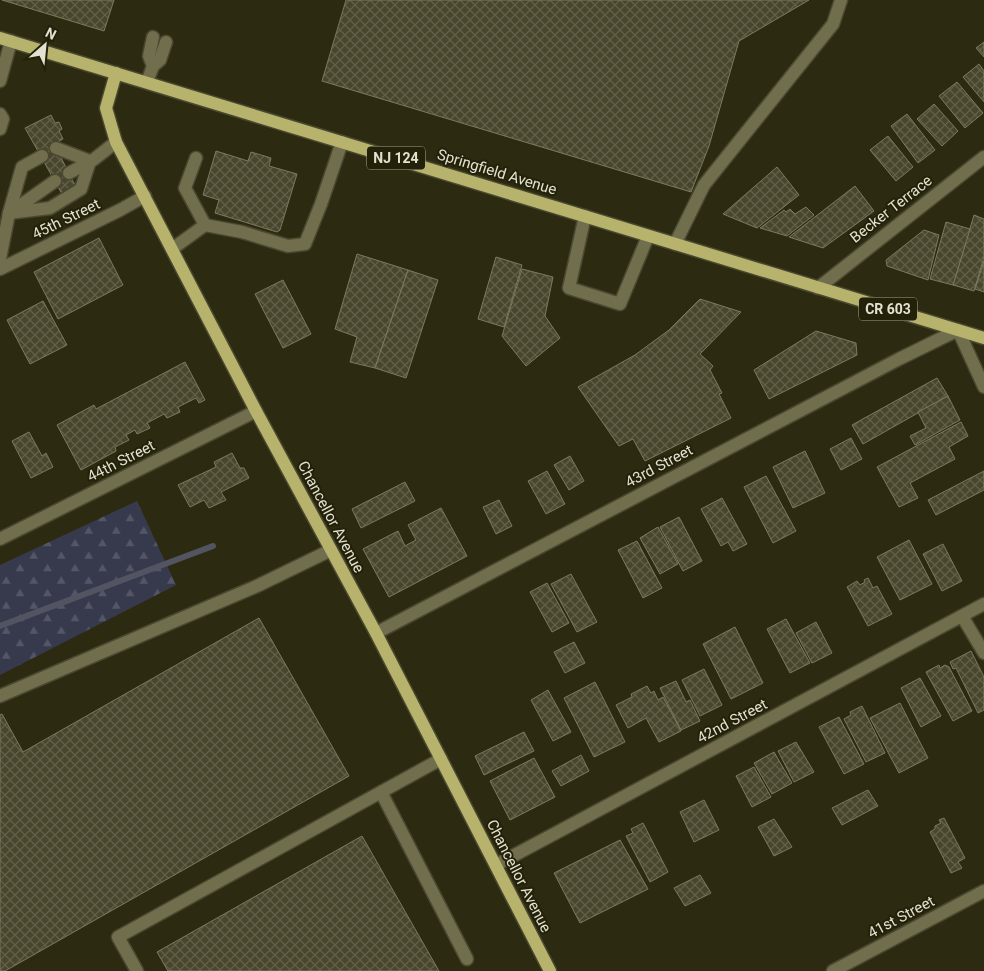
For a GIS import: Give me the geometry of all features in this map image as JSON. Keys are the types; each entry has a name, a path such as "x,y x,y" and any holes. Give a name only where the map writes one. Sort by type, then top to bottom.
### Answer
{"main road":[{"name":"Springfield Avenue","path":"6,39 984,338"},
{"name":"Chancellor Avenue","path":"116,73 106,108 116,142 256,411 376,633 550,971"}],"street":[{"path":"675,244 704,185 833,24 841,0"},
{"path":"153,38 149,56 153,66"},
{"path":"0,81 6,39"},
{"path":"147,82 153,66 160,60 166,42"},
{"path":"0,114 3,118 0,129"},
{"path":"69,173 90,161 116,142"},
{"path":"172,249 205,225 242,232 288,246 305,244 342,142"},
{"path":"56,148 90,161"},
{"path":"0,259 9,213 22,167 42,156"},
{"name":"Becker Terrace","path":"818,288 984,157"},
{"path":"196,158 185,188 205,225"},
{"path":"9,213 50,208 81,189 90,161"},
{"path":"9,213 55,181"},
{"name":"45th Street","path":"0,269 145,196"},
{"path":"585,216 569,288 620,304 648,236"},
{"path":"958,330 984,387"},
{"name":"43rd Street","path":"376,633 905,355 958,330"},
{"name":"44th Street","path":"0,539 256,411"},
{"path":"0,696 257,586 331,550"},
{"name":"42nd Street","path":"496,865 984,604"},
{"path":"962,616 984,653"},
{"path":"137,971 118,937 441,759"},
{"path":"382,792 467,959"},
{"name":"41st Street","path":"833,971 984,891"}],"green space":[{"path":"137,501 176,585 0,675 0,565"}],"building":[{"path":"2,0 114,0 104,31"},
{"path":"346,0 809,0 739,41 709,146 691,192 322,81"},
{"path":"984,42 984,57 976,48"},
{"path":"979,64 984,71 984,102 963,77"},
{"path":"957,82 983,113 965,128 939,96"},
{"path":"934,104 958,131 942,146 917,119"},
{"path":"907,114 935,150 918,163 891,126"},
{"path":"51,115 55,123 59,122 62,129 59,131 63,139 54,144 76,187 62,194 25,128"},
{"path":"888,136 913,167 896,181 870,150"},
{"path":"216,151 248,161 251,152 271,158 269,166 297,174 280,230 277,232 215,213 219,200 203,195"},
{"path":"777,167 799,195 757,228 723,214"},
{"path":"855,186 874,211 823,248 789,237"},
{"path":"806,207 814,215 787,236 760,228 784,210 786,212 790,209 795,214"},
{"path":"974,215 984,219 984,257 974,291 953,285"},
{"path":"946,222 970,229 953,285 930,279"},
{"path":"924,230 939,235 928,280 887,266 886,260"},
{"path":"99,238 123,285 58,319 34,272"},
{"path":"357,254 408,270 375,368 350,362 357,337 335,329"},
{"path":"496,257 522,265 504,327 478,319"},
{"path":"984,261 984,292 975,289"},
{"path":"522,269 553,277 545,316 560,338 526,366 502,336"},
{"path":"408,270 438,280 406,378 375,368"},
{"path":"283,280 311,334 283,348 255,294"},
{"path":"700,299 741,312 700,354 713,366 710,370 722,393 719,394 731,418 645,461 633,439 619,446 578,387 635,355 669,330"},
{"path":"43,301 67,345 30,364 7,320"},
{"path":"816,331 856,343 857,355 769,399 754,370"},
{"path":"185,362 205,400 199,403 196,398 178,407 180,412 167,418 164,414 147,423 150,428 137,434 135,430 126,435 129,440 115,447 116,451 81,470 57,425 94,405 96,409"},
{"path":"937,378 948,396 863,444 852,425"},
{"path":"948,396 960,420 915,445 910,436 926,428 918,412"},
{"path":"961,422 968,436 949,447 955,459 910,483 918,498 899,507 877,467"},
{"path":"29,432 42,456 46,453 53,467 31,478 12,441"},
{"path":"851,438 862,459 841,470 830,449"},
{"path":"805,451 825,493 793,508 773,467"},
{"path":"232,453 240,468 244,468 249,478 221,492 226,500 209,508 204,500 190,507 178,485 216,467 214,462"},
{"path":"570,456 584,481 569,490 554,465"},
{"path":"547,471 565,504 546,514 528,481"},
{"path":"984,471 984,490 936,515 928,500"},
{"path":"766,476 796,531 773,543 744,487"},
{"path":"405,482 415,501 361,528 352,509"},
{"path":"722,498 747,544 733,551 728,542 721,546 701,509"},
{"path":"499,500 512,526 496,534 483,507"},
{"path":"441,508 467,556 389,597 363,549 398,531 405,546 416,540 408,525"},
{"path":"679,517 702,561 683,571 660,527"},
{"path":"658,527 678,564 660,574 640,538"},
{"path":"909,540 932,584 900,600 877,557"},
{"path":"637,541 662,588 643,598 618,550"},
{"path":"943,544 962,581 942,591 923,554"},
{"path":"571,574 597,622 577,632 551,584"},
{"path":"868,578 873,588 877,586 892,614 868,626 847,587 857,581 860,585"},
{"path":"547,583 569,623 552,632 530,592"},
{"path":"259,618 349,776 5,971 0,971 0,715 2,714 23,752"},
{"path":"786,619 810,663 790,673 767,629"},
{"path":"816,622 832,653 812,663 796,633"},
{"path":"735,627 763,683 731,699 703,644"},
{"path":"574,642 585,663 565,673 554,652"},
{"path":"971,651 984,677 984,710 978,713 956,668 953,669 950,662"},
{"path":"939,665 940,668 945,665 949,667 972,711 953,721 926,672"},
{"path":"704,669 722,705 700,716 682,680"},
{"path":"920,678 941,716 921,727 901,688"},
{"path":"676,681 686,702 690,700 700,721 681,730 660,688"},
{"path":"595,682 625,742 594,757 564,698"},
{"path":"647,686 651,693 654,691 658,700 663,697 681,731 659,742 646,718 628,728 616,705 632,697 631,694"},
{"path":"548,690 571,732 553,741 531,700"},
{"path":"900,703 928,758 899,773 870,718"},
{"path":"862,706 885,753 866,762 844,719 851,715 850,712"},
{"path":"839,717 864,764 844,774 819,727"},
{"path":"524,732 534,751 484,775 475,756"},
{"path":"796,742 814,772 794,782 778,751"},
{"path":"774,752 792,783 772,794 754,763"},
{"path":"581,755 589,771 561,786 552,771"},
{"path":"534,758 555,797 510,820 490,781"},
{"path":"754,767 771,797 752,807 736,776"},
{"path":"868,790 878,806 842,825 832,808"},
{"path":"704,800 719,830 694,842 680,812"},
{"path":"944,818 965,858 958,862 962,868 951,873 930,832 941,823 939,820"},
{"path":"774,819 792,847 774,856 758,827"},
{"path":"643,823 668,872 650,882 626,836 633,833 631,829"},
{"path":"362,836 439,971 168,971 157,952"},
{"path":"620,840 648,889 580,923 554,873"},
{"path":"700,875 711,893 685,906 674,888"}],"waterway":[{"path":"0,626 213,546"}]}
